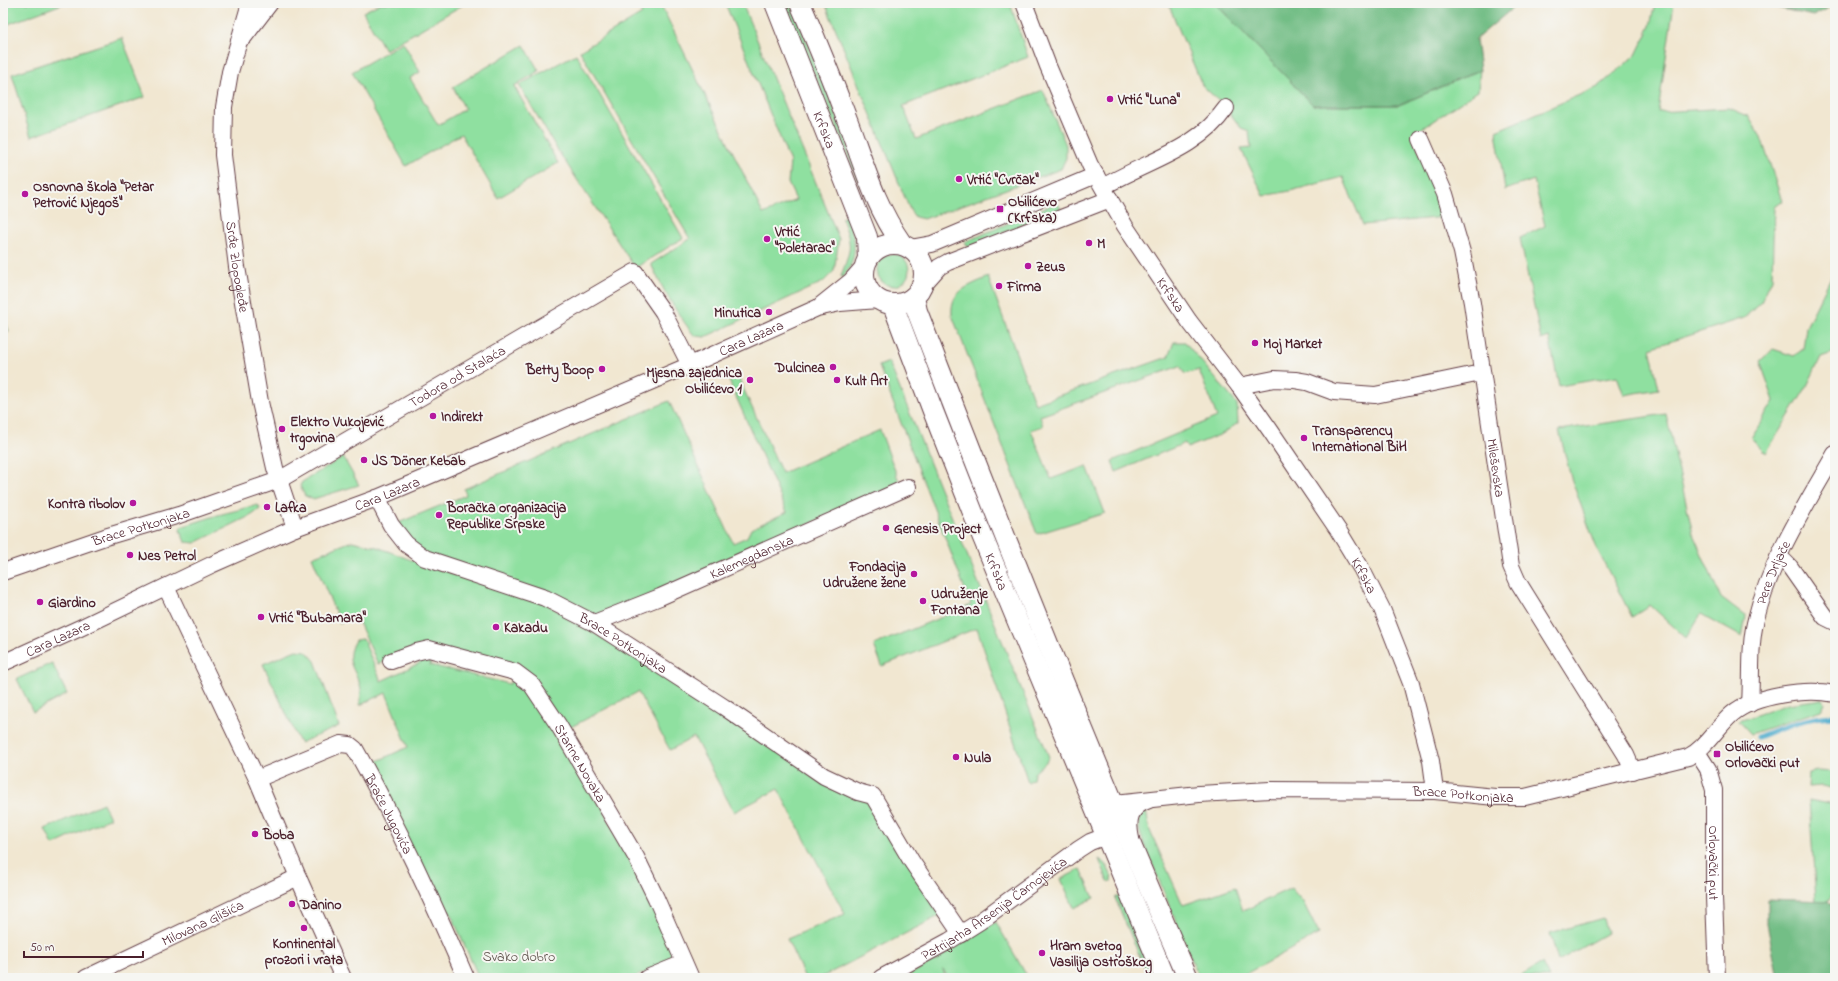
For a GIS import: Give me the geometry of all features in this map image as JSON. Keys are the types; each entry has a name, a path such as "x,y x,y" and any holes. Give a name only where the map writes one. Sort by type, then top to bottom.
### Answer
{"main road":[{"name":"Krfska","path":"776,3 867,237 867,261"},
{"name":"Krfska","path":"800,3 845,114 875,198 888,224 906,246"},
{"path":"886,245 906,246 919,256 924,270 918,291 908,302 886,302 867,288 864,280 867,261 873,252 886,245"},
{"name":"Krfska","path":"918,291 917,311 989,497 1133,849 1188,978"},
{"name":"Krfska","path":"886,302 933,411 978,526 1165,978"}],"street":[{"name":"Srđe Zlopogleđe","path":"250,3 230,72 224,107 223,155 237,267 260,402 279,480 295,528"},
{"path":"237,49 270,3"},
{"name":"Krfska","path":"1024,3 1048,66 1103,187 1168,291 1239,386 1338,530 1361,568 1382,609 1410,683 1431,761 1435,791"},
{"path":"918,291 939,267 948,262 1103,187 1122,175 1184,147 1206,132 1217,122 1226,108"},
{"name":"Mileševska","path":"1421,139 1445,194 1460,246 1472,303 1481,373 1511,566 1518,582 1626,755 1634,772"},
{"path":"906,246 932,244 1103,187"},
{"name":"Cara Lazara","path":"817,308 851,281 867,261"},
{"name":"Todora od Stalaća","path":"279,480 635,272 663,312 690,365"},
{"name":"Cara Lazara","path":"3,663 295,528 377,498 690,365 817,308 840,303 886,302"},
{"path":"1239,386 1274,379 1295,380 1307,382 1334,392 1374,395 1481,373"},
{"name":"Pere Drljače","path":"1750,704 1755,620 1764,593 1778,558 1835,454"},
{"name":"Brace Potkonjaka","path":"3,572 105,537 198,509 279,480"},
{"name":"Kalemegdanska","path":"594,623 660,597 908,487"},
{"name":"Brace Potkonjaka","path":"377,498 391,525 406,544 425,558 545,598 594,623 724,707 824,776 858,792 873,796 912,862 961,934"},
{"path":"1778,558 1790,567 1825,617 1835,622"},
{"path":"166,587 257,779 342,978"},
{"name":"Starine Novaka","path":"392,661 416,652 430,650 515,672 531,684 559,726 632,850 656,898 691,978"},
{"name":"Brace Potkonjaka","path":"1115,803 1270,790 1435,791 1495,797 1525,797 1634,772 1688,757 1697,752 1732,714 1750,704 1787,693 1816,692 1835,694"},
{"name":"Braće Jugovića","path":"257,779 341,744 350,745 376,785 412,858 466,978"},
{"name":"Orlovački put","path":"1697,752 1710,774 1714,790 1714,897 1717,978"},
{"name":"Brace Potkonjaka","path":"1133,849 1130,828 1132,811 1142,803 1151,799"},
{"name":"Patrijarha Arsenija Čarnojevića","path":"881,978 961,934 1079,849 1090,842 1106,836"},
{"name":"Milovana Glišića","path":"86,978 298,877"},
{"path":"647,978 684,962"}],"green space":[{"path":"3,3 65,3 3,26"},
{"path":"381,3 466,3 385,50 363,12"},
{"path":"636,3 660,3 763,214 796,200 788,183 790,162 725,3 742,3 839,239 834,271 823,282 705,337 696,336 687,326 660,283 651,264 690,239 580,51 642,14"},
{"path":"784,3 791,3 865,185 860,187"},
{"path":"825,3 1010,3 1028,57 903,106 916,139 1043,90 1066,145 1066,158 1061,169 924,219 915,217 910,210"},
{"path":"1168,3 1215,3 1313,105 1399,105 1480,70 1478,91 1412,135 1439,196 1445,217 1363,225 1343,177 1290,191 1264,196 1241,149 1251,148 1249,131 1241,128 1226,108 1202,85"},
{"path":"1215,3 1516,3 1514,7 1476,39 1480,70 1399,105 1313,105"},
{"path":"1655,3 1674,3 1658,112 1729,108 1748,116 1761,137 1782,201 1774,207 1772,279 1761,302 1744,318 1650,348 1659,389 1624,395 1617,376 1559,386 1549,337 1541,340 1520,238 1545,226 1534,180 1505,190 1496,131 1598,87 1636,55 1650,26"},
{"path":"1773,3 1832,3 1827,9 1813,16 1778,8"},
{"path":"122,38 145,97 31,137 12,74"},
{"path":"403,42 420,72 410,78 438,125 465,109 453,87 524,45 539,71 514,86 558,163 498,198 461,134 406,166 352,72"},
{"path":"576,54 683,238 635,268 557,149 519,85"},
{"path":"1057,202 1061,209 968,247 965,242"},
{"path":"847,215 854,240 854,256 848,271 842,278 841,276 849,253 848,235 842,218"},
{"path":"890,254 896,254 905,258 909,270 905,282 896,286 890,286 881,282 877,273 877,267 881,258"},
{"path":"1835,265 1835,352 1821,357 1806,388 1766,453 1751,438 1774,401 1760,361 1773,349 1794,356 1803,349 1806,327 1831,277"},
{"path":"988,277 1035,404 1168,357 1174,342 1185,342 1237,404 1238,423 1222,434 1187,448 1185,443 1116,472 1112,461 1217,417 1199,370 1185,374 1180,366 1040,416 1043,426 1031,430 1051,479 1087,466 1105,513 1037,534 952,315 952,307 957,295 967,287"},
{"path":"3,315 9,331 3,334"},
{"path":"889,362 1049,757 1046,762 1034,773 1033,779 1028,782 977,628 882,666 874,645 971,605 879,366"},
{"path":"738,377 782,473 880,430 900,484 595,619 426,555 408,542 398,523 466,495 464,489 669,401 733,543 747,537 751,529 787,512 729,381"},
{"path":"1666,414 1693,534 1721,598 1746,617 1742,637 1701,614 1686,638 1650,605 1632,617 1597,549 1571,478 1559,430"},
{"path":"343,457 359,485 313,499 305,496 300,486 302,482"},
{"path":"258,505 260,509 252,515 195,543 185,542 180,530 181,527 218,515"},
{"path":"352,541 377,547 422,564 542,601 872,802 941,915 820,978 805,978 787,939 845,914 778,789 734,812 694,737 670,750 638,692 565,730 536,685 413,649 378,664 356,616 340,623 312,557"},
{"name":"Svako dobro","path":"363,639 381,681 420,663 416,653 433,652 430,665 510,684 512,674 524,681 596,794 680,959 632,978 479,978 449,910 441,913 371,764 408,747 386,693 360,705 361,689 350,660 350,655 351,648 355,640"},
{"path":"296,650 306,651 315,661 339,726 300,743 263,664"},
{"path":"52,663 67,694 33,712 17,679"},
{"path":"1822,699 1825,703 1821,710 1751,734 1739,721 1788,704"},
{"path":"1817,771 1835,772 1835,789 1822,786 1808,787 1809,773"},
{"path":"1809,800 1835,805 1835,891 1828,901 1816,901"},
{"path":"103,803 110,818 53,845 45,829"},
{"path":"1146,811 1150,831 1183,905 1235,887 1243,911 1291,888 1303,902 1319,934 1238,978 1199,978 1140,833 1138,824 1139,820 1142,814"},
{"path":"1099,859 1106,864 1112,877 1110,878 1113,880 1108,882"},
{"path":"1081,869 1094,898 1074,908 1061,879"},
{"path":"1119,896 1155,978 1149,978 1115,898"},
{"path":"1767,899 1828,901 1835,908 1835,978 1778,978 1767,924"},
{"path":"1603,918 1607,933 1558,961 1550,933"},
{"path":"996,922 1028,978 948,978 943,969 945,978 903,978 936,960 938,962 937,959"},
{"path":"1542,963 1549,978 1518,978"}],"waterway":[{"path":"1758,737 1806,720 1825,716 1835,716"}],"place":[{"name":"Vrtić \"Luna\"","path":"1110,99"},
{"name":"Vrtić \"Cvrčak\"","path":"959,179"},
{"name":"Osnovna škola \"Petar Petrović Njegoš\"","path":"25,194"},
{"name":"Obilićevo (Krfska)","path":"1000,209"},
{"name":"Vrtić \"Poletarac\"","path":"767,239"},
{"name":"M","path":"1089,243"},
{"name":"Zeus","path":"1028,266"},
{"name":"Firma","path":"999,286"},
{"name":"Minutica","path":"769,312"},
{"name":"Moj Market","path":"1255,343"},
{"name":"Dulcinea","path":"833,367"},
{"name":"Betty Boop","path":"602,369"},
{"name":"Mjesna zajednica Obilićevo 1","path":"750,380"},
{"name":"Kult Art","path":"837,380"},
{"name":"Indirekt","path":"433,416"},
{"name":"Elektro Vukojević trgovina","path":"282,429"},
{"name":"Transparency International BiH","path":"1304,438"},
{"name":"JS Döner Kebab","path":"364,460"},
{"name":"Kontra ribolov","path":"133,503"},
{"name":"Lafka","path":"267,507"},
{"name":"Boračka organizacija Republike Srpske","path":"439,515"},
{"name":"Genesis Project","path":"886,528"},
{"name":"Nes Petrol","path":"130,555"},
{"name":"Fondacija Udružene žene","path":"914,574"},
{"name":"Udruženje Fontana","path":"923,601"},
{"name":"Giardino","path":"40,602"},
{"name":"Vrtić \"Bubamara\"","path":"261,617"},
{"name":"Kakadu","path":"496,627"},
{"name":"Obilićevo Orlovački put","path":"1717,754"},
{"name":"Nula","path":"956,757"},
{"name":"Boba","path":"255,834"},
{"name":"Danino","path":"292,904"},
{"name":"Kontinental prozori i vrata","path":"304,928"},
{"name":"Hram svetog Vasilija Ostroškog","path":"1042,953"}]}
